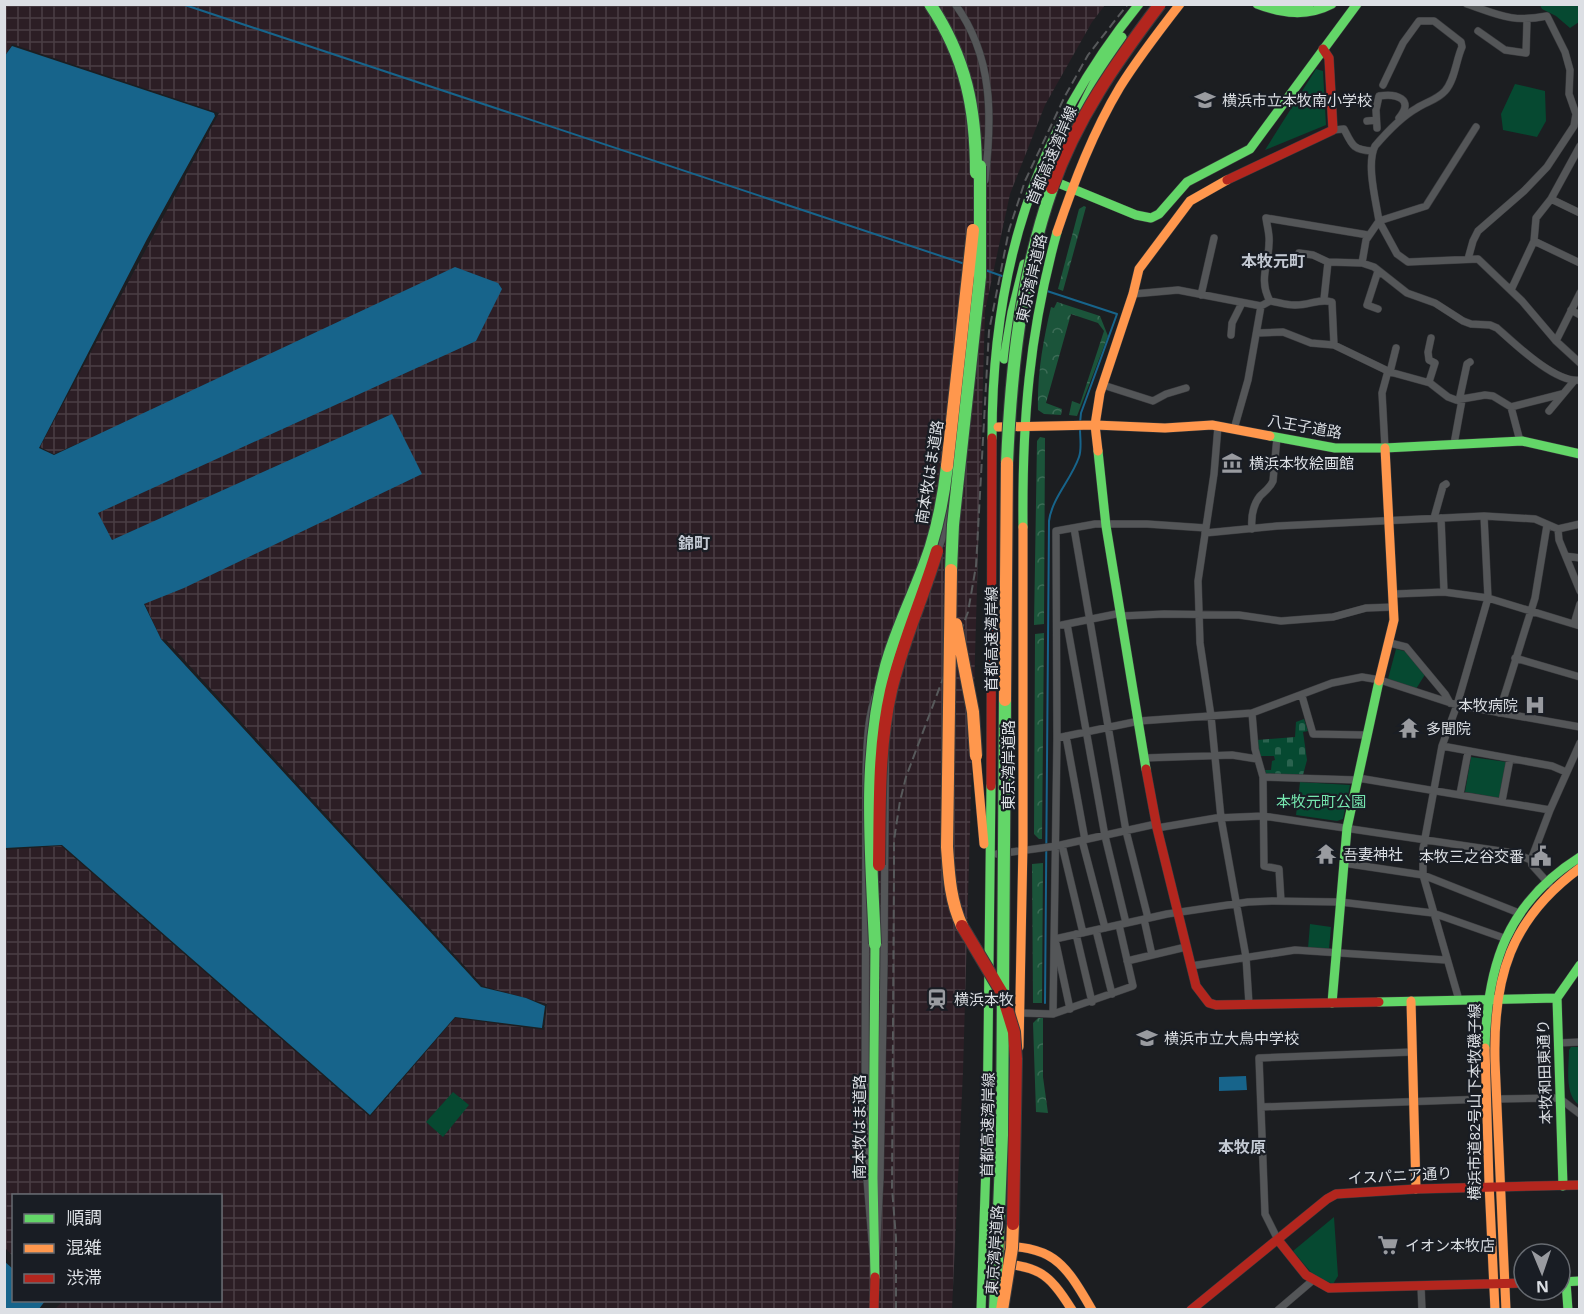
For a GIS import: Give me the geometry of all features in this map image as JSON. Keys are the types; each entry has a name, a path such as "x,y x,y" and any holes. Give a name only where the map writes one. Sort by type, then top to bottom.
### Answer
{"main road":[{"name":"南本牧はま道路","path":"874,1310 875,944 885,729 896,674 930,576 944,518 972,280 980,166 978,118 971,80 954,38 932,4"},
{"name":"南本牧はま道路","path":"875,944 869,790 873,729 880,687 889,655 938,524 956,391 974,218 976,130 971,94 964,69 949,33 932,4"},
{"path":"1095,81 1111,47 1140,4"},
{"name":"首都高速湾岸線","path":"981,1310 986,1198 991,881 992,431 997,346 1013,252 1028,199 1055,134 1079,88 1103,51 1140,4"},
{"name":"東京湾岸道路","path":"987,1310 991,1263 997,854 998,427 1006,344 1031,237 1072,128 1095,81 1125,32 1146,4"},
{"name":"首都高速湾岸線","path":"995,1310 1002,1135 1006,474 1010,387 1019,309 1038,227 1059,166 1076,130 1117,61 1160,4"},
{"name":"東京湾岸道路","path":"1004,1310 1011,1264 1021,1013 1024,427 1030,350 1043,277 1053,243 1094,138 1146,48 1180,4"},
{"path":"1257,4 1273,11 1297,14 1330,6"},
{"path":"1282,4 1297,6 1310,4"},
{"path":"1052,180 1136,214 1151,218 1159,214 1187,182 1250,149 1357,4"},
{"path":"1323,49 1329,58 1333,130 1216,185 1190,201 1142,263 1102,385 1085,426 1106,526 1157,826 1186,947 1196,986 1209,1003 1557,998"},
{"path":"980,166 980,277 953,525 947,847 949,882 954,909 964,931 1002,993 1014,1032 1016,1059 1015,1190 1012,1248 1004,1310"},
{"path":"956,391 952,518 954,608 973,712 981,824 991,881"},
{"name":"八王子道路","path":"998,427 1218,426 1335,448 1385,448 1520,441 1580,454"},
{"path":"1332,1003 1347,828 1366,735 1394,621 1385,448"},
{"name":"横浜市道82号山下本牧磯子線","path":"1495,1310 1499,1284 1491,1099 1492,999 1495,965 1504,938 1519,913 1580,857"},
{"name":"横浜市道82号山下本牧磯子線","path":"1492,999 1514,944 1550,884 1580,868"},
{"name":"本牧和田東通り","path":"1563,1186 1557,998 1580,965"},
{"path":"1411,1001 1416,1189"},
{"name":"イスパニア通り","path":"1191,1310 1336,1194 1416,1189 1580,1185"},
{"path":"1278,1240 1312,1281 1320,1286 1339,1289 1512,1283"},
{"path":"991,1245 1011,1245 1041,1251 1060,1261 1073,1277 1092,1310"},
{"path":"991,1263 1011,1264 1036,1269 1047,1274 1061,1291 1072,1310"},
{"name":"横浜市道82号山下本牧磯子線","path":"1499,1284 1506,1310"}],"street":[{"path":"875,1277 865,1124 866,774 869,721 876,690 886,672 944,533 988,152 990,101 986,76 971,30 955,4"},
{"path":"1467,4 1514,19 1527,20 1547,16 1570,70 1569,94 1577,119 1546,167 1524,191 1478,231 1468,259"},
{"path":"1478,31 1505,50 1526,53 1527,20"},
{"path":"1383,85 1402,43 1419,21 1434,21 1461,42 1462,47 1451,80 1445,90 1432,101 1413,111 1386,134"},
{"path":"1367,121 1376,124 1379,96 1392,94 1405,102 1402,114 1372,151 1372,170 1379,221 1397,254 1408,262 1451,262 1478,259 1511,290 1556,341 1580,363"},
{"path":"1362,263 1368,235 1379,221 1426,206 1476,127"},
{"path":"1333,130 1344,129 1353,145 1359,150 1372,151"},
{"path":"1511,290 1534,241 1536,219 1576,161 1580,146"},
{"path":"1551,199 1580,213"},
{"path":"1270,301 1266,295 1264,268 1270,244 1266,218 1368,235"},
{"path":"1201,295 1214,238"},
{"path":"1534,241 1580,263"},
{"path":"1299,253 1313,255 1328,262 1362,263 1374,267 1407,293 1435,303 1463,321 1497,328 1551,371 1576,381 1549,411"},
{"path":"1324,299 1328,262"},
{"path":"1367,305 1378,271"},
{"path":"1133,294 1178,290 1262,306 1270,301 1292,305 1311,304 1324,299 1332,302 1334,345"},
{"path":"1556,341 1580,294"},
{"path":"1231,335 1232,323 1242,303"},
{"path":"1359,303 1378,309"},
{"path":"1234,429 1248,380 1262,306"},
{"path":"1571,310 1580,315"},
{"path":"1257,333 1283,332 1311,343 1334,345 1389,371 1429,382 1448,397 1460,400 1485,395 1493,396 1511,407 1520,441"},
{"path":"1429,382 1434,363 1429,360 1428,352 1431,338"},
{"path":"1385,448 1382,393 1396,348"},
{"path":"1454,444 1467,364 1470,362"},
{"path":"1102,385 1153,401 1186,388"},
{"path":"1511,407 1562,394"},
{"path":"1218,426 1214,474 1198,581 1200,643 1216,756 1221,818 1246,957 1249,1004"},
{"path":"1252,529 1252,517 1259,497 1271,487 1273,481 1277,437"},
{"path":"1444,592 1437,518 1443,486 1446,484"},
{"path":"1459,1000 1423,875 1424,840 1442,746 1488,598 1484,516"},
{"path":"1053,1014 1059,845 1056,531 1095,524 1106,526 1148,524 1205,531 1484,516 1535,519 1558,529 1580,524"},
{"path":"1499,713 1535,598 1547,525"},
{"path":"1074,528 1107,727 1152,956"},
{"path":"1558,529 1559,540 1580,591"},
{"path":"1566,556 1580,558"},
{"path":"1394,594 1444,592 1488,598 1577,625 1580,604"},
{"path":"1057,626 1121,615 1239,615 1281,621 1333,617 1366,608 1394,607"},
{"path":"1021,1013 1053,1014 1133,986 1066,624"},
{"path":"1390,643 1407,648 1454,704"},
{"path":"1515,658 1580,676"},
{"path":"875,1277 880,1178 884,964 886,672"},
{"path":"1057,738 1139,721 1252,713 1332,683 1362,677 1380,680 1454,704 1580,727"},
{"path":"1302,696 1313,734 1366,735"},
{"path":"1252,713 1257,759 1263,777 1264,866 1279,869 1281,901"},
{"path":"1066,736 1084,840 1105,928"},
{"path":"1550,884 1532,865 1531,860 1580,742"},
{"path":"1442,746 1552,766 1566,772"},
{"path":"1460,794 1468,752"},
{"path":"1144,758 1232,755 1257,759"},
{"path":"1502,801 1510,759"},
{"path":"1263,777 1357,779 1434,789 1550,810"},
{"path":"997,854 1023,852 1157,826 1221,818 1263,816 1514,853 1531,860"},
{"path":"1059,845 1092,1002"},
{"path":"1343,863 1423,875 1519,913"},
{"path":"1055,939 1146,919 1236,904 1281,901 1340,902 1433,913 1504,938"},
{"path":"1096,930 1112,994"},
{"path":"1055,939 1070,1009"},
{"path":"1127,961 1186,947"},
{"path":"1191,966 1295,950 1446,960"},
{"path":"1558,1043 1580,1042"},
{"path":"1278,1240 1265,1214 1259,1058 1412,1052"},
{"path":"1261,1107 1559,1098 1580,1114"},
{"path":"1278,1310 1312,1281"},
{"path":"1421,1286 1422,1310"}],"shaded area":[{"path":"5,4 1105,5 1092,22 1045,105 1010,194 985,311 963,1071 952,1309 55,1309 62,1302 222,1302 222,1194 12,1194 12,1255 5,1248 5,850 61,846 370,1117 455,1018 544,1030 547,1004 483,986 166,640 161,639 115,539 111,540 98,513 109,508 79,443 54,454 40,447 219,113 12,44 5,56"}],"green space":[{"path":"1540,5 1579,5 1579,22 1570,28 1556,16 1542,9"},
{"path":"1316,69 1323,71 1326,125 1265,150"},
{"path":"1515,84 1545,91 1546,121 1537,137 1503,130 1501,114"},
{"path":"1086,207 1063,291 1058,289 1079,209"},
{"path":"1057,302 1100,316 1108,336 1077,416 1069,415 1072,401 1080,404 1104,331 1098,323 1071,314 1046,403 1062,409 1061,415 1044,414 1038,410 1043,345 1051,307 1054,308"},
{"path":"1040,437 1045,438 1044,624 1034,625 1037,441"},
{"path":"1044,633 1042,839 1039,839 1034,834 1035,634"},
{"path":"1396,649 1408,652 1426,673 1416,689 1388,679"},
{"path":"1304,719 1308,731 1303,732 1307,760 1303,775 1266,774 1265,770 1271,770 1272,761 1275,760 1274,756 1259,756 1257,740 1295,737 1296,722"},
{"path":"1471,757 1507,762 1499,798 1465,792"},
{"name":"本牧元町公園","path":"1300,782 1350,785 1343,819 1337,821 1296,815"},
{"path":"1043,863 1042,1003 1033,1003 1032,864"},
{"path":"1310,924 1331,927 1329,949 1308,948"},
{"path":"1038,1018 1043,1018 1043,1077 1048,1113 1036,1112 1033,1023"},
{"path":"1571,1047 1579,1047 1579,1105 1569,1088 1569,1050"},
{"path":"453,1092 469,1105 443,1137 426,1122"},
{"path":"1334,1217 1338,1276 1333,1284 1314,1276 1293,1251"}],"water":[{"path":"12,46 214,113 215,116 147,239 39,448 54,455 455,267 498,283 502,289 476,341 98,513 112,540 392,414 422,474 184,588 144,604 161,639 481,987 526,998 545,1006 542,1028 455,1017 370,1115 62,845 5,848 4,57"},
{"path":"1246,1076 1247,1090 1219,1091 1219,1077"},
{"path":"4,1261 12,1268 12,1302 44,1302 39,1309 5,1309"}],"waterway":[{"path":"182,4 965,264"},
{"path":"985,270 1002,276"},
{"path":"1047,291 1117,314 1081,413 1080,423"},
{"path":"1045,1003 1049,521 1054,505 1079,457 1080,429"}],"railway":[{"path":"896,1310 896,1238 892,1188 894,840 900,801 906,777 968,612 976,566 989,331 1009,230 1025,181 1065,96 1088,55 1128,4"}],"traffic: fast":[{"path":"930,4 952,44 966,85 974,127 976,173"},
{"path":"992,438 994,377 1000,318 1011,262 1026,208 1046,155 1071,104 1102,53 1139,4"},
{"path":"1257,4 1295,13 1313,11 1332,4"},
{"path":"1282,4 1297,6 1309,4"},
{"path":"1051,180 1136,215 1151,218 1159,214 1187,182 1250,149 1357,4"},
{"path":"1075,121 1095,81 1122,37"},
{"path":"951,570 953,525 980,277 980,166"},
{"path":"1007,463 1011,392 1019,323 1032,255 1052,188"},
{"path":"1023,527 1024,451 1029,378 1047,269 1057,232"},
{"path":"1004,359 1012,312 1024,264"},
{"path":"1270,436 1335,448 1385,448 1522,441 1580,454"},
{"path":"1098,451 1106,526 1146,769"},
{"path":"875,944 870,804 878,700 891,651 931,546 941,506 947,466"},
{"path":"1332,1003 1347,828 1379,681"},
{"path":"995,1310 1002,1135 1005,700"},
{"path":"981,1310 987,1135 991,786"},
{"path":"1485,1048 1490,990 1506,939 1518,916 1535,895 1555,875 1580,857"},
{"path":"875,944 873,1178 875,1277"},
{"path":"1563,1186 1557,998 1580,965"},
{"path":"1379,1002 1557,998"},
{"path":"1572,1281 1580,1281"},
{"path":"1567,1302 1568,1310"}],"traffic: slow":[{"path":"1057,232 1085,158 1110,104 1134,66 1180,4"},
{"path":"1098,451 1095,425 1100,393 1139,269 1190,201 1227,180"},
{"path":"947,466 973,230"},
{"path":"998,427 1095,425 1165,428 1212,425 1270,436"},
{"path":"1379,681 1394,620 1385,448"},
{"path":"1005,700 1007,463"},
{"path":"1019,1047 1023,844 1023,527"},
{"path":"951,570 947,847 949,877 962,926"},
{"path":"956,624 973,712 976,756"},
{"path":"976,756 984,844"},
{"path":"1506,1310 1495,1061 1498,1003 1510,953 1522,930 1537,908 1580,868"},
{"path":"1411,1001 1416,1189"},
{"path":"1485,1048 1495,1310"},
{"path":"1002,1310 1012,1248 1013,1224"},
{"path":"991,1245 1029,1249 1054,1259 1072,1278 1092,1310"},
{"path":"991,1263 1020,1266 1048,1278 1072,1310"}],"traffic: jam":[{"path":"1052,188 1085,114 1113,69 1160,4"},
{"path":"1227,180 1333,130 1329,58 1323,49"},
{"path":"991,786 992,438"},
{"path":"879,865 880,778 887,712 901,655 937,551"},
{"path":"1146,769 1157,828 1196,986 1209,1003 1216,1005 1379,1002"},
{"path":"962,926 1002,993 1014,1032 1016,1059 1013,1224"},
{"path":"1191,1310 1336,1194 1416,1189 1580,1185"},
{"path":"1278,1240 1306,1275 1329,1288 1512,1283"},
{"path":"874,1310 875,1277"}],"place":[{"name":"横浜市立本牧南小学校","path":"1205,100"},
{"name":"横浜本牧絵画館","path":"1232,463"},
{"name":"本牧病院","path":"1535,705"},
{"name":"多聞院","path":"1409,728"},
{"name":"吾妻神社","path":"1326,854"},
{"name":"本牧三之谷交番","path":"1541,856"},
{"name":"横浜本牧","path":"937,999"},
{"name":"横浜市立大鳥中学校","path":"1147,1038"},
{"name":"イオン本牧店","path":"1388,1245"}],"district":[{"name":"本牧元町","path":"1273,261"},
{"name":"錦町","path":"694,543"},
{"name":"本牧原","path":"1242,1147"}]}
